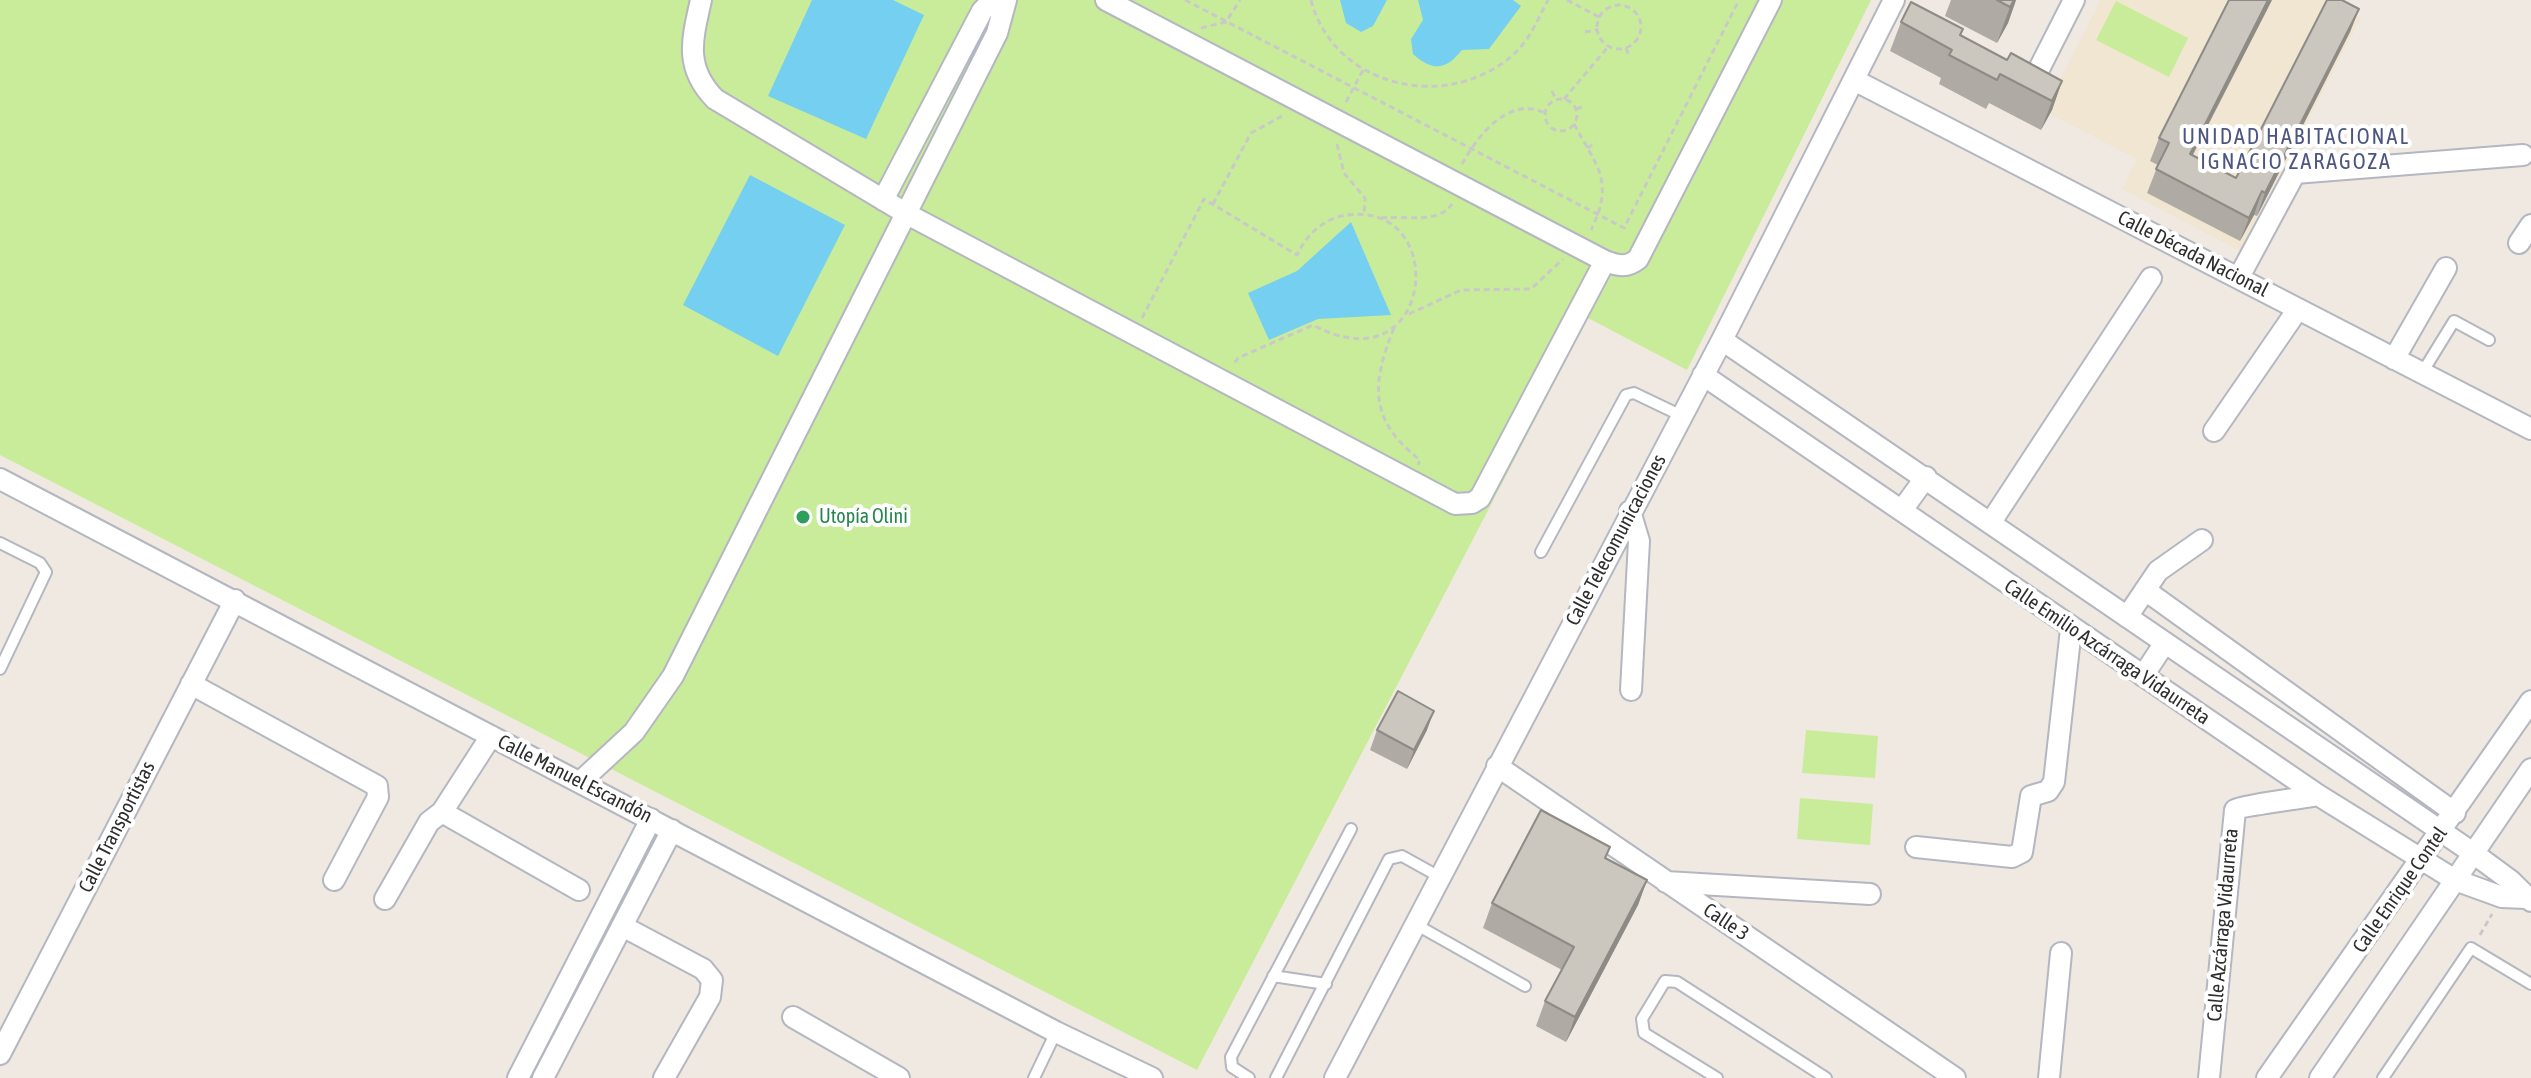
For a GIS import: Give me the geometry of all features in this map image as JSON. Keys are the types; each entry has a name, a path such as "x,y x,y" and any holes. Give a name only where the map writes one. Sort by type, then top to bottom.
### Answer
{"street":[{"path":"701,0 692,63 700,84 715,99 907,214 1455,504 1472,503 1480,498 1605,261"},
{"path":"883,200 982,11 993,0"},
{"path":"580,782 634,732 673,676 997,33 1006,0"},
{"path":"1106,0 1605,261 1631,266 1638,259 1771,0"},
{"path":"1996,62 2022,76 2034,76 2074,0"},
{"name":"Calle Telecomunicaciones","path":"1335,1078 1438,876 1722,340 1854,80 1897,5"},
{"name":"Calle Década Nacional","path":"1854,80 2531,429"},
{"path":"2239,277 2295,173 2523,155"},
{"path":"2519,243 2531,225"},
{"path":"2394,359 2446,268"},
{"path":"1991,522 2151,278"},
{"path":"2214,431 2298,309"},
{"name":"Calle Emilio Azcárraga Vidaurreta","path":"1722,340 2473,853 2511,881 2529,900"},
{"name":"Calle Emilio Azcárraga Vidaurreta","path":"1703,375 2318,795 2455,880 2502,897 2529,900"},
{"path":"1902,510 1926,477"},
{"name":"Calle Manuel Escandón","path":"0,479 1056,1032 1152,1078"},
{"path":"1630,511 1639,541 1631,690"},
{"path":"2127,617 2158,571 2202,540"},
{"path":"2145,590 2455,813"},
{"name":"Calle Transportistas","path":"0,1054 235,600"},
{"path":"1916,847 2012,857 2022,852 2031,796 2048,791 2054,782 2071,629"},
{"path":"2143,676 2164,644"},
{"path":"191,684 377,786 378,797 334,880"},
{"path":"2279,723 2282,688"},
{"name":"Calle Enrique Contel","path":"2267,1078 2531,701"},
{"path":"385,899 429,822 442,812 491,736"},
{"name":"Calle 3","path":"1497,766 1955,1078"},
{"name":"Calle Enrique Contel","path":"2320,1078 2531,769"},
{"name":"Calle Azcárraga Vidaurreta","path":"2209,1078 2235,810 2245,805 2277,804 2318,795"},
{"path":"442,812 579,890"},
{"path":"518,1078 651,819"},
{"path":"543,1078 672,830"},
{"path":"1666,882 1870,894"},
{"path":"624,927 703,969 712,980 710,997 664,1078"},
{"path":"2049,1078 2061,953"},
{"path":"793,1017 871,1071 899,1078"}],"lane":[{"path":"2422,374 2454,321 2489,340"},
{"path":"1541,552 1626,395 1634,393 1682,416"},
{"path":"0,543 40,563 46,572 0,669"},
{"path":"1249,1078 1232,1067 1230,1060 1351,829"},
{"path":"1276,1078 1389,859 1402,856 1438,876"},
{"path":"1413,924 1525,986"},
{"path":"2383,1078 2471,948 2531,984"},
{"path":"1273,976 1326,984"},
{"path":"1717,1078 1644,1033 1642,1019 1665,981 1677,982 1826,1078"},
{"path":"1034,1078 1056,1032"}],"path":[{"path":"1185,0 1624,228 1739,0"},
{"path":"1184,41 1191,27 1218,26 1226,22 1240,0"},
{"path":"1311,0 1332,43 1364,69 1405,87 1442,86 1467,81 1515,54 1548,0"},
{"path":"1567,0 1599,17"},
{"path":"1606,0 1609,8"},
{"path":"1628,7 1631,0"},
{"path":"1628,7 1636,13 1640,32 1636,41 1626,48 1608,47 1597,30 1599,17 1609,8 1628,7"},
{"path":"1585,32 1597,30"},
{"path":"1574,124 1559,131 1546,121 1545,113 1556,100 1564,99 1608,47"},
{"path":"1626,48 1629,56"},
{"path":"1364,69 1337,121 1337,150 1344,173 1365,198 1364,215"},
{"path":"1552,91 1556,100"},
{"path":"1564,99 1576,109"},
{"path":"1576,109 1585,106"},
{"path":"1405,316 1461,290 1531,289 1578,247 1598,214 1604,182 1574,124 1576,109"},
{"path":"1378,219 1446,213 1471,148 1501,117 1527,110 1545,113"},
{"path":"1213,204 1251,133 1283,115"},
{"path":"1587,148 1596,143"},
{"path":"1133,335 1204,199 1297,255 1311,233 1336,217 1364,215 1378,219 1402,235 1416,261 1417,290 1405,316 1394,328 1379,366 1378,394 1390,432 1420,460 1410,481"},
{"path":"1220,381 1238,358 1313,325 1348,340 1364,340 1394,328"}],"shaded area":[{"path":"2101,0 2327,0 2361,18 2240,251 2122,189 2137,159 2044,111"}],"green space":[{"name":"Utopía Olini","path":"0,0 1871,0 1687,370 1588,318 1197,1070 0,455"},
{"path":"2116,1 2188,38 2169,77 2096,40"},
{"path":"1806,730 1878,736 1875,778 1802,773"},
{"path":"1800,798 1873,804 1870,845 1797,839"}],"water":[{"path":"812,0 893,0 924,15 866,139 768,96"},
{"path":"1340,0 1387,0 1373,26 1361,32 1346,23"},
{"path":"1418,0 1513,0 1521,6 1489,49 1462,50 1445,65 1433,66 1413,54 1411,39 1423,20"},
{"path":"750,175 845,225 778,356 683,305"},
{"path":"1351,222 1391,315 1318,319 1269,340 1248,293 1297,271"}],"building":[{"path":"1997,0 2014,0 2010,7"},
{"path":"2229,0 2268,0 2190,154 2236,178 2327,0 2342,0 2359,9 2265,193 2262,191 2249,218 2156,169 2169,143 2159,138"},
{"path":"1911,2 1963,29 1960,35 2007,60 2011,53 2062,81 2052,101 2000,74 1997,80 1949,55 1952,50 1901,22"},
{"path":"1398,691 1434,711 1414,750 1377,730"},
{"path":"1541,810 1610,847 1605,858 1647,880 1575,1017 1545,1001 1574,947 1492,903"}],"place":[{"name":"Utopía Olini","path":"803,517"}],"district":[{"name":"UNIDAD HABITACIONAL IGNACIO ZARAGOZA","path":"2296,150"}]}
